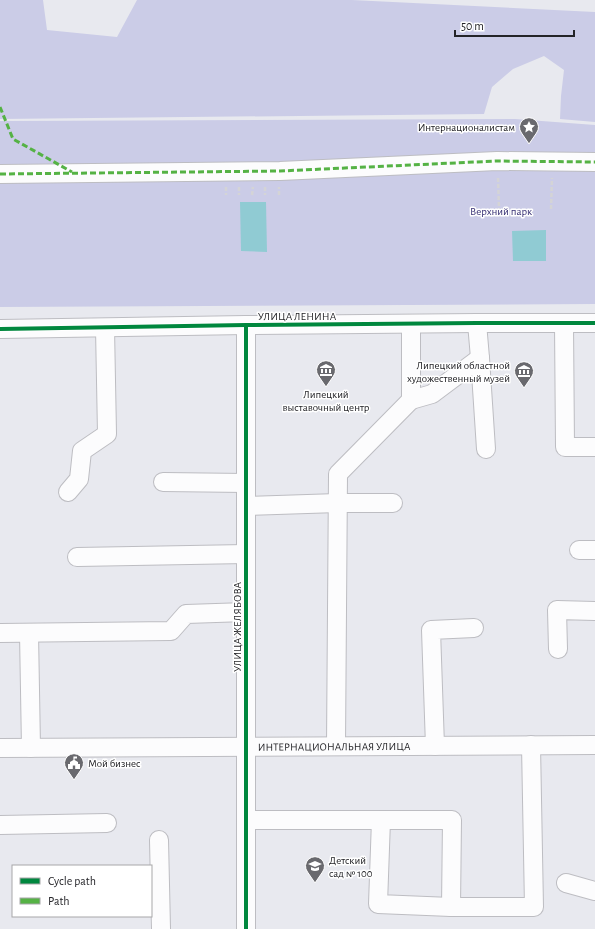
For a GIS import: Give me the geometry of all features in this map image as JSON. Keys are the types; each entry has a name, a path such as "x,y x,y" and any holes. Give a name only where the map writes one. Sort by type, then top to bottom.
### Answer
{"street":[{"path":"0,174 280,171 498,161 595,162"},
{"path":"477,323 486,449"},
{"name":"УЛИЦА ЛЕНИНА","path":"0,329 246,325 595,323"},
{"path":"411,324 411,400"},
{"path":"564,324 565,446 595,447"},
{"name":"УЛИЦА ЖЕЛЯБОВА","path":"246,325 246,929"},
{"path":"68,492 79,479 82,451 107,434 106,328"},
{"path":"336,746 338,474 411,400 432,394 480,358"},
{"path":"163,482 246,483"},
{"path":"246,506 393,503"},
{"path":"77,556 246,554"},
{"path":"558,649 557,610 595,611"},
{"path":"0,633 171,631 186,614 246,612"},
{"path":"436,746 431,630 474,628"},
{"path":"29,632 31,748"},
{"path":"381,820 378,904 452,908 534,908 531,745"},
{"name":"ИНТЕРНАЦИОНАЛЬНАЯ УЛИЦА","path":"0,748 595,745"},
{"path":"246,820 452,820 452,908"},
{"path":"0,825 107,822"},
{"path":"159,840 161,929"},
{"path":"566,882 595,891"}],"path":[{"path":"498,174 499,209"},
{"path":"551,209 552,178"}],"green space":[{"path":"0,0 43,0 47,30 117,37 137,0 352,0 595,12 595,122 560,119 564,70 544,56 513,69 492,87 484,114 0,119"},
{"name":"Верхний парк","path":"515,119 595,125 595,304 0,307 0,121"}],"shaded area":[{"path":"240,202 266,202 267,252 241,251"},
{"path":"546,230 546,261 513,261 512,231"}],"marked path":[{"path":"0,107 13,139 72,172"},
{"path":"0,174 280,171 497,161 595,162"}],"cycle path":[{"path":"0,329 246,325 595,323"},
{"path":"246,325 246,929"}],"place":[{"name":"Интернационалистам","path":"529,144"},
{"name":"Липецкий выставочный центр","path":"326,387"},
{"name":"Липецкий областной художественный музей","path":"524,388"},
{"name":"Мой бизнес","path":"74,780"},
{"name":"Детский сад № 100","path":"315,883"}]}
